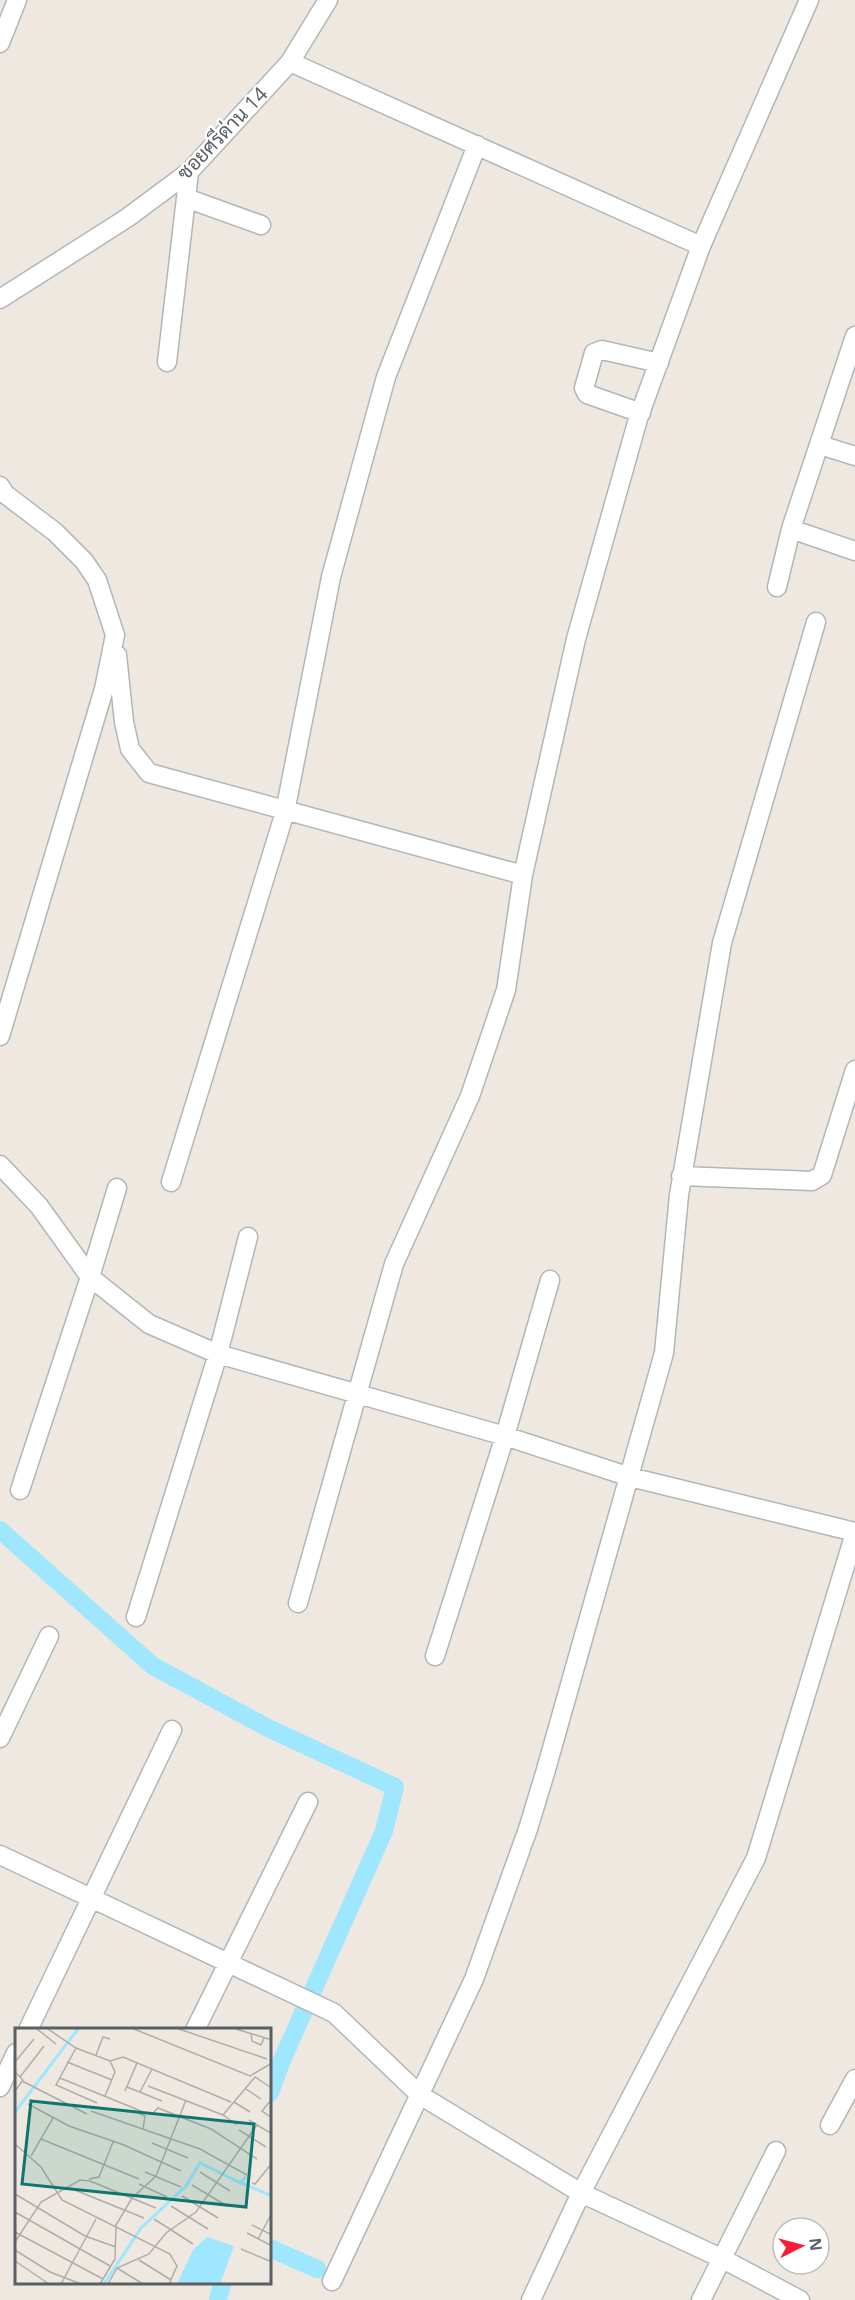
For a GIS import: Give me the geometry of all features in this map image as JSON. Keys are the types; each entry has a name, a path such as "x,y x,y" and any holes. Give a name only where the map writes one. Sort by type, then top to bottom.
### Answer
{"street":[{"path":"0,43 17,0"},
{"name":"ซอยศรีด่าน 14","path":"0,299 127,218 189,172 290,62 328,0"},
{"path":"298,1603 394,1264 470,1096 506,990 523,875 576,639 641,413 701,246 809,0"},
{"path":"290,62 701,246"},
{"path":"171,1182 285,812 331,577 386,377 477,145"},
{"path":"166,362 189,172"},
{"path":"186,198 261,225"},
{"path":"777,586 791,529 850,364 855,336"},
{"path":"641,413 587,394 584,388 594,353 602,350 659,363"},
{"path":"820,445 855,456"},
{"path":"2,496 55,532 84,561 97,580 115,635 124,722 130,749 149,773 285,812 523,875"},
{"path":"791,529 855,551"},
{"path":"332,2281 474,1979 528,1829 664,1353 681,1176 722,943 816,622"},
{"path":"0,1036 104,689 115,635"},
{"path":"681,1176 812,1181 822,1175 855,1070"},
{"path":"0,1165 39,1206 90,1277 149,1324 218,1354 505,1436 630,1477 855,1532 756,1858 581,2193 531,2300"},
{"path":"20,1490 117,1188"},
{"path":"136,1617 218,1354 248,1237"},
{"path":"435,1656 505,1436 550,1280"},
{"path":"0,1738 49,1636"},
{"path":"29,2028 172,1730"},
{"path":"196,2028 308,1802"},
{"path":"0,1855 334,2013 420,2095 581,2193 721,2258 800,2300"},
{"path":"0,2087 15,2055"},
{"path":"830,2125 855,2079"},
{"path":"701,2300 776,2151"}],"waterway":[{"path":"0,1530 153,1666 268,1728 395,1787 384,1831 282,2060 272,2088"},
{"path":"272,2249 317,2269"},
{"path":"218,2300 222,2285"}]}
